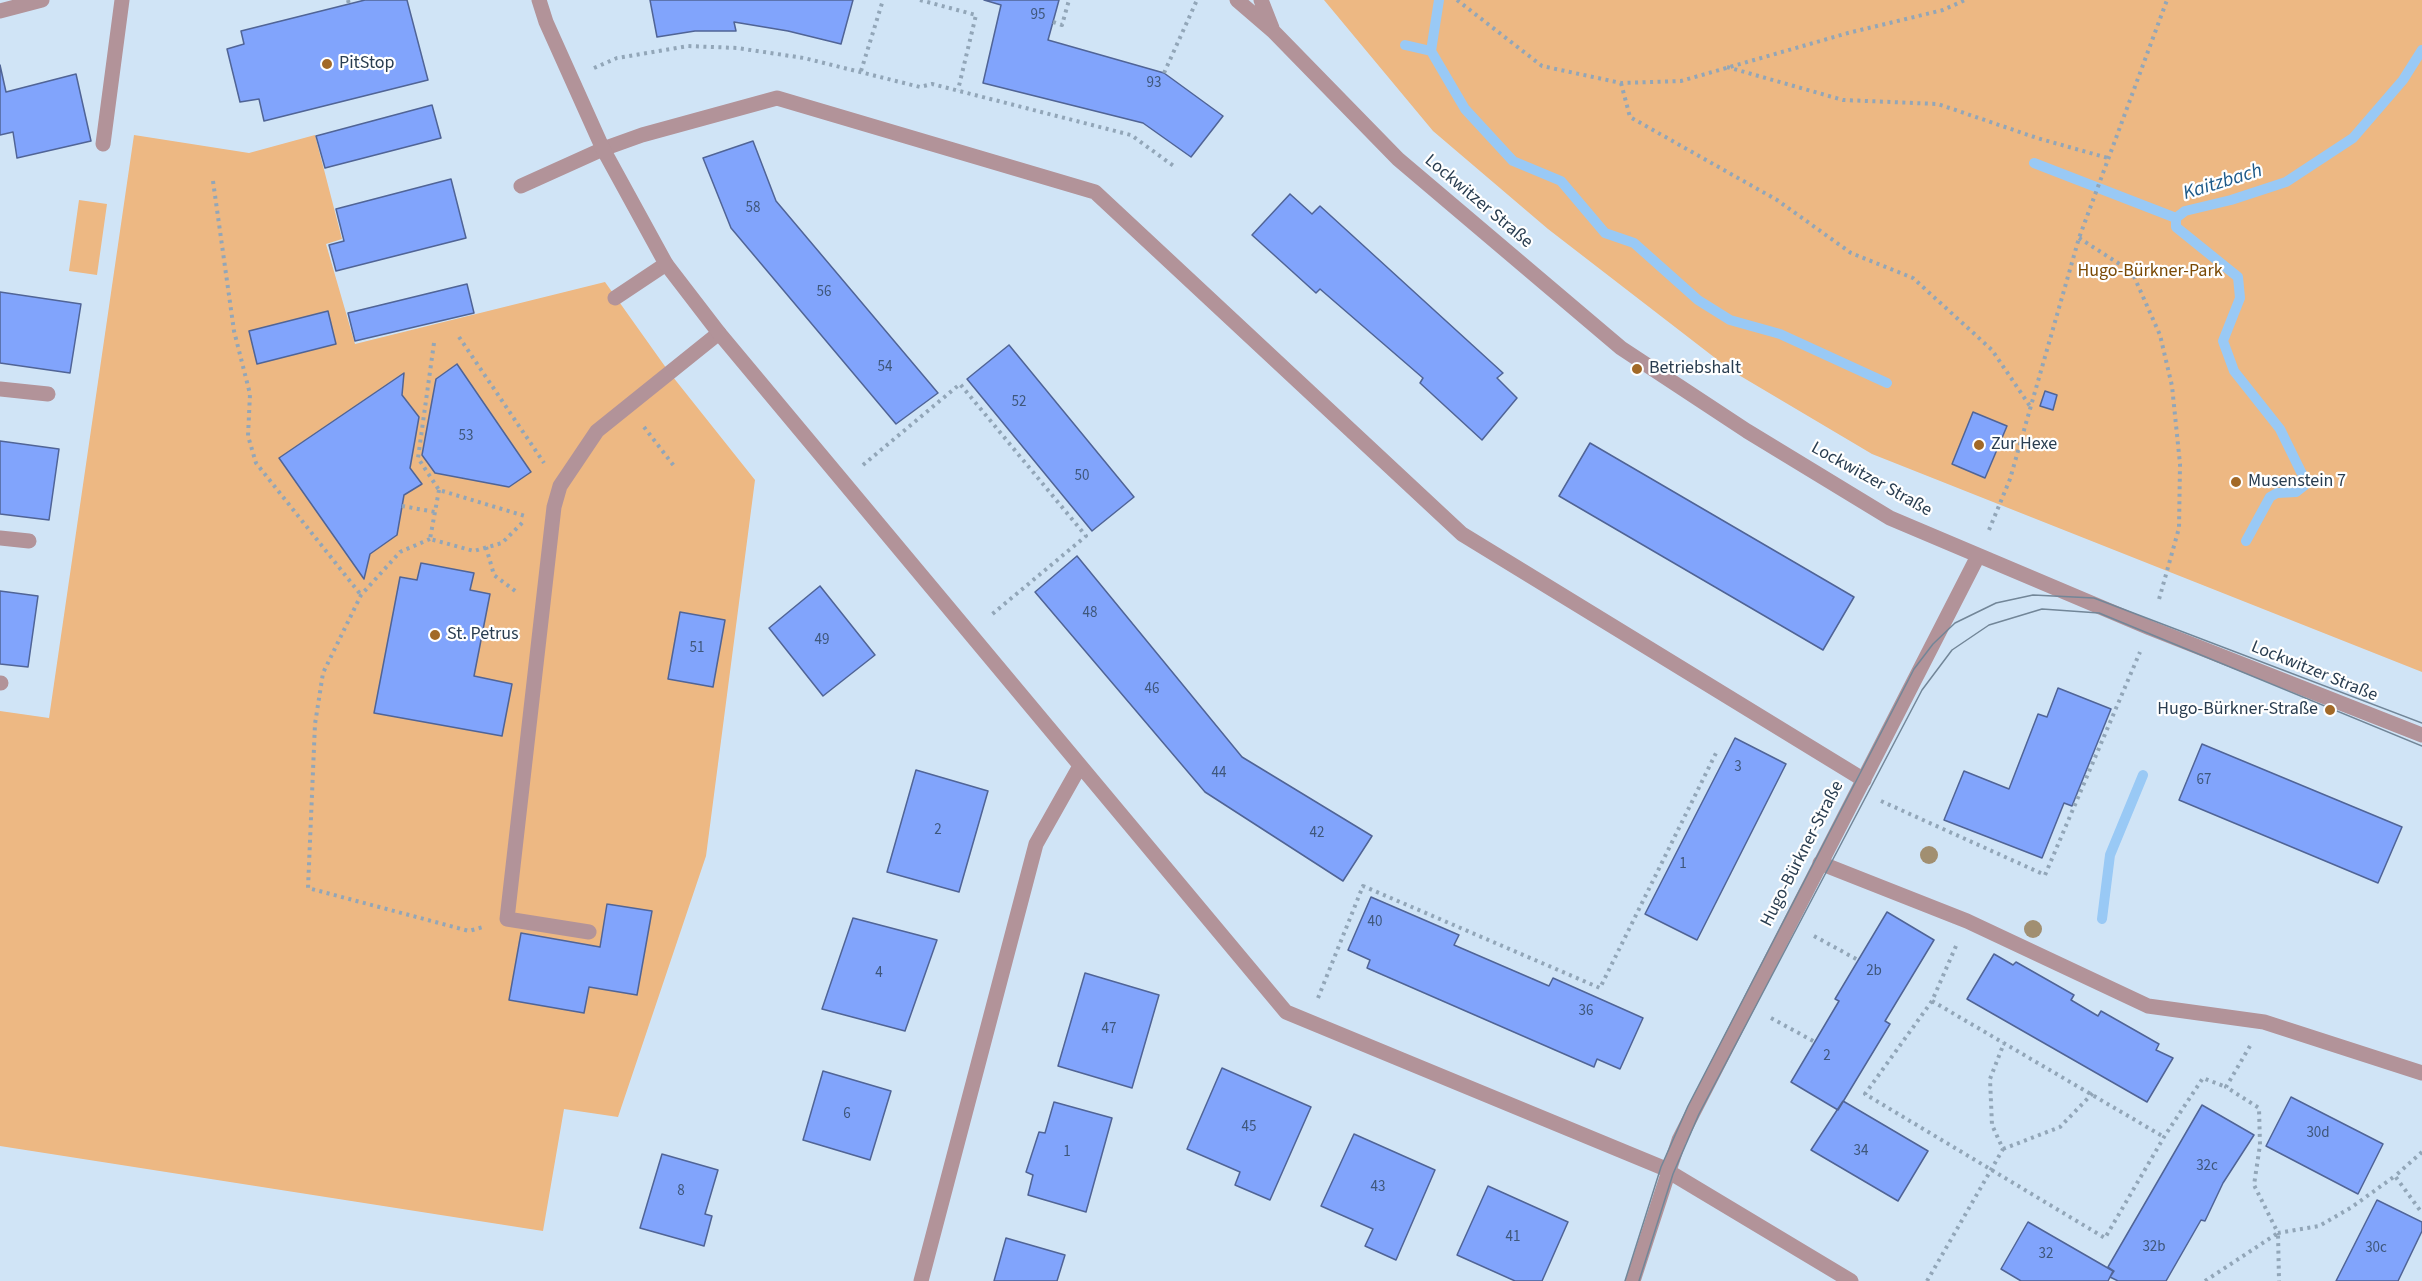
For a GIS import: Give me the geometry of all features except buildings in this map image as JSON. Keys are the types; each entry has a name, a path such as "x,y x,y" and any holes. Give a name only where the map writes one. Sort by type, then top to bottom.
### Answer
{"street":[{"path":"0,11 42,0"},
{"path":"103,144 122,0"},
{"path":"539,0 546,22 603,149 666,264 719,333 1286,1012 1668,1171 1851,1281"},
{"name":"Lockwitzer Straße","path":"1238,0 1273,31 1398,159 1621,348 1747,430 1890,518 2150,628 2422,735"},
{"path":"1261,0 1273,31"},
{"path":"521,186 603,149 642,135 777,98 1095,192 1462,534 1861,784"},
{"path":"615,298 666,264"},
{"path":"590,932 507,919 554,507 560,486 597,430 719,333"},
{"path":"0,389 48,394"},
{"path":"0,538 29,541"},
{"name":"Hugo-Bürkner-Straße","path":"1633,1281 1668,1171 1695,1109 1978,556"},
{"path":"921,1281 1036,844 1080,766"},
{"path":"1820,863 1967,921 2148,1006 2264,1022 2422,1074"}],"path":[{"path":"861,71 883,0"},
{"path":"920,0 976,15 957,90"},
{"path":"1053,22 1062,25 1069,0"},
{"path":"1164,73 1197,0"},
{"path":"1457,0 1542,66 1621,83 1681,81 1943,10 1965,0"},
{"path":"1978,556 2010,479 2032,409 2079,238 2167,0"},
{"path":"571,78 617,58 688,46 737,48 804,58 920,87 932,84 1131,135 1175,167"},
{"path":"1727,67 1843,100 1938,104 2037,138 2108,158"},
{"path":"1621,83 1630,117 1777,200 1851,253 1913,278 1992,350 2032,409"},
{"path":"213,181 234,331 250,394 249,436 256,463 361,595"},
{"path":"2079,238 2132,272 2160,334 2172,386 2180,464 2179,528 2168,574 2150,628"},
{"path":"459,337 560,486"},
{"path":"434,343 418,458 439,490 528,517 502,543 474,551 430,539 400,552 361,595 324,673 315,724 308,888 469,932 507,919"},
{"path":"843,482 960,384 1086,536 969,633"},
{"path":"628,405 674,466"},
{"path":"430,539 439,490"},
{"path":"402,506 435,512"},
{"path":"486,547 494,575 543,612"},
{"path":"1861,784 2045,875 2128,683"},
{"path":"1309,1021 1363,885 1600,988 1718,751"},
{"path":"1967,921 1932,1000 1865,1094 2105,1238 2164,1137 2203,1078 2226,1087 2259,1108 2260,1145 2254,1185 2278,1233 2279,1281"},
{"path":"1832,946 1858,960"},
{"path":"1932,1000 2164,1137"},
{"path":"2226,1087 2264,1022"},
{"path":"1787,1027 1815,1042"},
{"path":"2003,1149 1992,1125 1990,1079 2004,1043"},
{"path":"1927,1281 2003,1149 2060,1127 2093,1093"},
{"path":"2205,1281 2278,1233 2319,1226 2352,1207 2395,1176 2422,1152"},
{"path":"2395,1176 2422,1213"}],"green space":[{"name":"Hugo-Bürkner-Park","path":"1324,0 2422,0 2422,672 1872,454 1732,371 1548,229 1433,131"},
{"path":"134,135 249,153 315,135 342,239 326,244 355,344 605,282 669,372 755,480 706,856 618,1117 564,1109 543,1231 0,1146 0,711 49,718"},
{"path":"79,200 107,204 97,275 69,271"}],"waterway":[{"path":"1431,51 1439,0"},
{"path":"1405,45 1431,51 1465,109 1513,161 1561,181 1605,233 1634,243 1698,300 1730,320 1780,334 1887,383"},
{"name":"Kaitzbach","path":"2246,541 2270,497 2277,493 2296,492 2305,485 2303,476 2280,429 2234,371 2223,341 2240,298 2238,277 2176,227 2176,218 2185,211 2231,200 2286,182 2353,138 2403,80 2422,50"},
{"path":"2034,163 2176,218"},
{"name":"Kaitzbach","path":"2102,919 2110,855 2143,775"}],"tram line":[{"path":"1625,1281 1661,1167 1688,1106 1914,669 1933,644 1955,623 1996,603 2033,595 2094,598 2422,723"},
{"path":"1639,1281 1673,1174 1699,1114 1922,690 1952,650 1989,625 2042,609 2099,613 2422,746"}],"place":[{"name":"PitStop","path":"327,64"},
{"name":"Betriebshalt","path":"1637,369"},
{"name":"Zur Hexe","path":"1979,445"},
{"name":"Musenstein 7","path":"2236,482"},
{"name":"St. Petrus","path":"435,635"},
{"name":"Hugo-Bürkner-Straße","path":"2330,710"}]}
